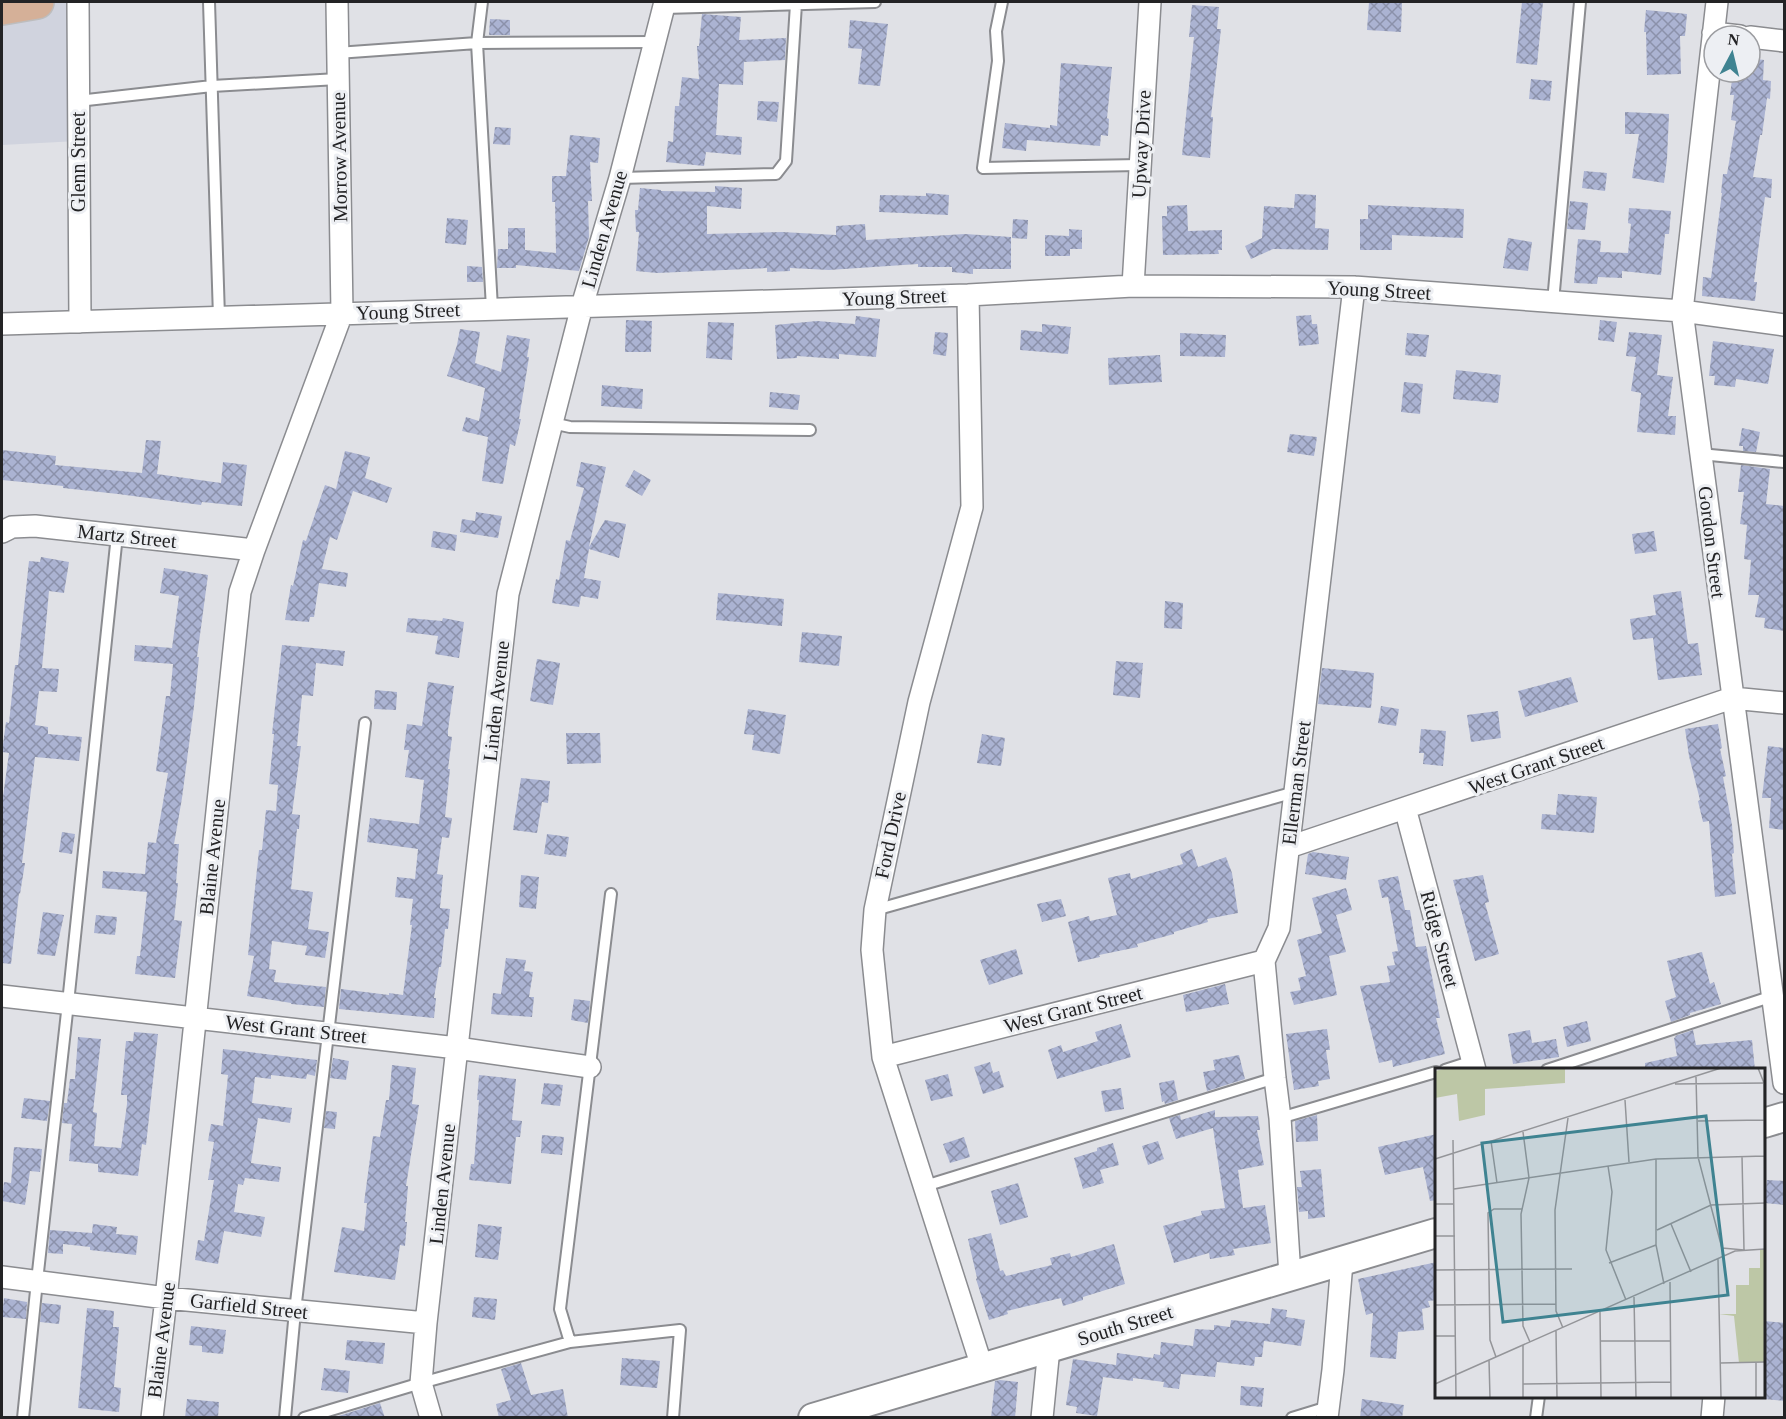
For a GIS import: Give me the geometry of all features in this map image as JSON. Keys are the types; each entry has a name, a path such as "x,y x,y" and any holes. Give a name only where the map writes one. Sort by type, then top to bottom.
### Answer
{"main road":[{"path":"2,8 37,2"}],"street":[{"name":"Glenn Street","path":"78,2 80,322"},
{"name":"Morrow Avenue","path":"337,2 342,313"},
{"name":"Upway Drive","path":"1133,286 1150,2"},
{"name":"Gordon Street","path":"1714,24 1717,2"},
{"name":"Linden Avenue","path":"431,1418 422,1383 426,1323 508,594 582,306 620,178 665,5"},
{"path":"1762,38 1785,41"},
{"name":"Gordon Street","path":"1707,84 1682,311 1785,1083"},
{"name":"Young Street","path":"2,324 968,295 1133,286 1354,287 1682,311 1785,324"},
{"name":"Ellerman Street","path":"1263,961 1279,928 1354,287"},
{"name":"Ford Drive","path":"968,295 972,507 919,702 875,910 872,951 883,1057 982,1368"},
{"name":"Blaine Avenue","path":"152,1418 240,592 342,313"},
{"name":"Martz Street","path":"2,532 12,527 35,526 254,550"},
{"name":"West Grant Street","path":"1289,847 1732,699 1785,703"},
{"name":"Ridge Street","path":"1405,808 1474,1065"},
{"path":"1263,961 1280,1118 1290,1276"},
{"name":"West Grant Street","path":"883,1057 1263,961"},
{"name":"West Grant Street","path":"2,996 457,1048 590,1066"},
{"path":"1765,1123 1785,1117"},
{"name":"South Street","path":"813,1418 1435,1234"},
{"path":"1328,1412 1342,1262"},
{"name":"Garfield Street","path":"2,1277 166,1298 426,1323"},
{"path":"1042,1418 1049,1348"},
{"path":"1712,1418 1714,1398"}],"lane":[{"path":"209,2 219,317"},
{"path":"482,2 477,43 492,309"},
{"path":"665,5 875,2"},
{"path":"1002,2 996,31 998,61 983,168 1139,165"},
{"path":"1553,302 1580,2"},
{"path":"620,178 776,174 786,161 796,4"},
{"path":"337,53 477,43 655,42"},
{"path":"78,101 212,86 338,79"},
{"path":"552,423 570,428 810,430"},
{"path":"1700,454 1785,462"},
{"path":"23,1418 117,535"},
{"path":"285,1418 364,723"},
{"path":"875,910 1295,792"},
{"path":"570,1342 560,1309 611,894"},
{"path":"1553,1068 1773,996"},
{"path":"1457,1068 1474,1065"},
{"path":"1280,1118 1435,1073"},
{"path":"925,1186 1275,1078"},
{"path":"304,1418 570,1342 680,1330 673,1418"},
{"path":"1536,1418 1539,1398"},
{"path":"1293,1418 1328,1412"}],"shaded area":[{"path":"37,2 78,2 78,141 2,145 2,8"}],"building":[{"path":"1369,2 1402,2 1401,32 1367,30"},
{"path":"1522,2 1543,2 1537,65 1516,63"},
{"path":"1192,5 1219,7 1217,29 1221,29 1211,117 1213,117 1210,158 1182,155 1194,37 1189,37"},
{"path":"1646,10 1687,14 1685,36 1680,36 1681,74 1647,75 1646,32 1644,32"},
{"path":"702,14 741,17 739,40 786,38 785,60 744,62 743,85 719,84 716,135 742,137 741,155 706,152 704,166 666,162 668,141 673,142 675,106 679,106 682,77 699,79 697,46 699,46"},
{"path":"490,19 510,20 510,35 489,35"},
{"path":"850,20 888,24 880,86 858,84 862,49 848,48"},
{"path":"1762,60 1764,60 1763,80 1771,81 1770,99 1767,98 1753,177 1772,179 1771,198 1765,197 1754,282 1757,282 1755,301 1702,296 1703,277 1711,278 1723,174 1727,174 1736,121 1731,120 1734,95 1730,95 1731,84 1762,84"},
{"path":"1061,63 1112,67 1107,118 1109,119 1108,136 1101,135 1100,146 1027,140 1026,151 1002,148 1005,123 1050,128 1050,125 1057,126"},
{"path":"1531,79 1552,81 1550,101 1529,99"},
{"path":"758,101 779,102 777,122 757,120"},
{"path":"1625,112 1669,114 1664,183 1632,178 1639,134 1625,134"},
{"path":"495,127 511,128 510,145 493,144"},
{"path":"570,135 600,138 598,163 590,162 592,201 588,201 589,237 579,271 516,265 516,268 497,268 498,249 508,249 508,228 525,228 525,250 556,253 552,176 566,176"},
{"path":"1584,171 1607,173 1605,191 1582,188"},
{"path":"715,186 742,188 741,209 707,206 707,234 782,232 836,235 836,226 865,224 866,240 965,234 1011,237 1011,269 973,269 973,274 952,272 952,267 918,267 918,264 829,270 790,268 790,271 767,272 767,268 657,273 636,271 639,232 636,232 635,210 638,210 640,188 661,191 715,192"},
{"path":"926,193 949,195 948,215 879,212 880,195 926,196"},
{"path":"1295,194 1316,195 1315,228 1329,229 1328,250 1273,249 1251,259 1245,246 1262,238 1264,206 1294,208"},
{"path":"1570,201 1588,203 1585,230 1567,229"},
{"path":"1187,205 1188,231 1222,230 1222,250 1218,250 1219,254 1163,255 1162,216 1167,216 1167,206"},
{"path":"1368,205 1464,209 1463,238 1392,235 1392,250 1360,250 1360,219 1368,219"},
{"path":"1629,208 1671,211 1669,234 1665,234 1661,275 1622,271 1622,278 1598,277 1597,284 1574,283 1578,239 1601,241 1600,252 1628,253 1631,224 1628,223"},
{"path":"447,218 468,220 466,245 445,243"},
{"path":"1013,219 1028,220 1027,239 1012,238"},
{"path":"1069,229 1082,230 1082,249 1070,249 1070,256 1045,256 1045,235 1069,236"},
{"path":"1508,238 1532,242 1528,271 1503,268"},
{"path":"467,266 482,267 483,282 467,282"},
{"path":"1311,315 1312,324 1317,324 1319,344 1299,346 1296,316"},
{"path":"856,316 880,319 876,357 839,354 839,359 797,356 797,358 777,359 775,325 817,321 855,324"},
{"path":"626,320 652,321 651,352 625,352"},
{"path":"1600,320 1617,322 1614,342 1598,340"},
{"path":"708,322 734,323 732,360 706,358"},
{"path":"1042,324 1071,327 1068,354 1020,350 1021,330 1042,332"},
{"path":"460,329 480,332 475,363 501,372 507,335 530,339 519,419 521,419 515,446 510,444 503,484 482,481 488,437 462,431 466,417 479,421 485,388 447,376"},
{"path":"935,332 948,333 946,356 933,354"},
{"path":"1629,332 1662,335 1657,375 1673,377 1668,416 1676,416 1675,435 1637,432 1641,393 1631,391 1636,357 1626,356"},
{"path":"1180,333 1226,335 1225,357 1180,356"},
{"path":"1407,333 1429,335 1426,357 1405,355"},
{"path":"1713,341 1774,349 1768,384 1736,379 1735,387 1714,385 1715,376 1709,376"},
{"path":"1160,355 1162,382 1109,385 1108,358"},
{"path":"1456,370 1501,375 1498,403 1453,399"},
{"path":"1404,382 1423,384 1420,414 1401,412"},
{"path":"602,385 643,389 642,409 601,406"},
{"path":"770,392 800,395 798,410 769,407"},
{"path":"1742,428 1760,432 1756,452 1743,451 1743,446 1739,446"},
{"path":"1290,434 1317,437 1314,456 1287,452"},
{"path":"146,440 161,441 157,474 221,483 223,462 247,465 242,506 202,502 201,505 2,480 2,450 56,456 55,465 142,473"},
{"path":"345,451 370,457 365,478 392,488 387,503 353,491 337,540 330,537 322,569 348,573 346,587 319,583 314,617 310,617 309,622 285,620 291,585 293,586 303,540 306,541 325,485 336,489"},
{"path":"581,462 606,467 589,547 605,520 626,524 619,558 589,549 584,578 601,581 598,599 581,596 579,607 552,603 556,579 559,580 566,540 570,541 584,488 576,486"},
{"path":"1741,465 1770,469 1766,504 1785,506 1785,631 1764,628 1765,618 1755,617 1759,595 1748,595 1751,560 1744,559 1747,525 1740,524 1744,492 1738,492"},
{"path":"634,470 651,480 642,496 625,486"},
{"path":"476,512 502,516 498,538 460,532 462,519 475,521"},
{"path":"433,531 457,535 455,551 431,547"},
{"path":"1654,531 1657,551 1635,554 1632,534"},
{"path":"41,557 69,562 64,593 49,591 42,668 59,669 57,692 39,691 35,725 48,727 48,734 82,737 79,761 35,757 22,863 25,863 19,893 11,964 2,963 2,804 9,753 2,752 6,722 9,723 15,665 18,665 29,561 40,562"},
{"path":"164,568 208,575 197,657 199,657 194,706 174,844 179,844 174,920 182,921 175,978 135,974 137,956 140,956 147,892 102,888 103,871 145,874 148,842 156,843 168,773 156,771 166,696 170,696 173,664 134,661 135,645 172,648 179,596 160,593"},
{"path":"1681,591 1688,644 1698,643 1702,675 1658,680 1653,638 1633,640 1630,619 1656,615 1653,595"},
{"path":"718,593 784,599 782,626 716,620"},
{"path":"1165,601 1183,603 1182,629 1164,628"},
{"path":"408,618 442,621 443,618 464,622 459,658 435,654 438,636 406,632"},
{"path":"802,632 842,636 839,666 799,662"},
{"path":"282,645 345,651 343,666 316,663 313,696 302,695 297,746 301,746 292,814 300,815 291,889 313,892 308,929 329,932 325,958 305,955 307,946 272,941 269,969 276,970 274,982 326,987 324,1007 247,996 254,956 248,955 259,850 262,850 266,810 276,811 278,785 269,784"},
{"path":"537,659 560,663 553,705 530,701"},
{"path":"1116,661 1143,663 1140,698 1113,695"},
{"path":"1322,668 1374,673 1371,708 1318,704"},
{"path":"1571,677 1578,702 1525,717 1518,691"},
{"path":"428,682 454,686 448,730 448,736 452,737 445,817 452,818 449,838 442,837 437,874 443,875 440,908 450,909 434,998 436,998 434,1018 339,1009 341,989 403,995 413,899 395,897 397,877 415,879 418,849 367,842 370,818 419,824 424,780 405,777 409,750 404,750 407,724 422,726"},
{"path":"375,690 397,692 396,710 374,709"},
{"path":"1381,706 1399,709 1396,726 1378,723"},
{"path":"748,709 786,715 780,754 752,750 754,735 744,734"},
{"path":"1498,711 1501,738 1471,742 1467,715"},
{"path":"1718,724 1722,748 1720,749 1726,776 1723,777 1732,825 1736,894 1715,897 1709,821 1703,822 1685,729"},
{"path":"1421,729 1446,731 1443,766 1423,764 1424,753 1419,753"},
{"path":"566,733 600,733 601,763 567,764"},
{"path":"982,734 1005,738 1001,766 977,763"},
{"path":"1768,746 1785,748 1785,830 1769,828 1771,798 1762,798"},
{"path":"521,778 550,781 548,803 542,802 537,833 513,830"},
{"path":"1558,794 1597,797 1594,833 1541,829 1542,814 1556,815"},
{"path":"62,832 75,834 72,854 59,852"},
{"path":"547,834 569,837 566,857 544,854"},
{"path":"1192,849 1198,867 1226,857 1232,873 1238,913 1207,919 1208,922 1137,944 1138,947 1078,962 1068,922 1089,916 1090,921 1117,915 1108,878 1130,873 1131,879 1183,864 1180,854"},
{"path":"1313,852 1349,857 1346,880 1305,874 1308,854"},
{"path":"521,875 539,877 536,909 519,907"},
{"path":"1483,875 1489,902 1485,903 1499,954 1475,961 1453,880"},
{"path":"1398,876 1405,910 1410,910 1416,947 1426,946 1440,1018 1436,1018 1445,1054 1393,1067 1392,1060 1379,1063 1360,986 1390,982 1387,966 1395,965 1392,952 1398,951 1388,897 1382,898 1378,880"},
{"path":"1346,888 1352,910 1336,915 1346,952 1329,956 1337,995 1294,1005 1290,992 1301,990 1298,978 1306,976 1297,940 1322,933 1312,898"},
{"path":"1061,899 1066,916 1042,922 1037,904"},
{"path":"43,912 64,915 55,956 37,954"},
{"path":"96,915 117,917 115,935 94,933"},
{"path":"1016,949 1023,974 989,985 980,960"},
{"path":"1702,952 1710,984 1714,982 1721,1004 1690,1013 1690,1015 1671,1022 1665,1001 1676,997 1667,961"},
{"path":"506,958 526,960 524,971 533,972 529,997 534,997 532,1017 491,1014 493,993 501,994"},
{"path":"1225,984 1229,1004 1186,1012 1183,995"},
{"path":"574,999 590,1001 588,1023 571,1020"},
{"path":"1587,1021 1591,1041 1567,1047 1563,1027"},
{"path":"1121,1024 1131,1057 1057,1079 1048,1050 1061,1045 1063,1052 1098,1041 1095,1032"},
{"path":"1327,1029 1330,1050 1326,1050 1330,1079 1318,1081 1319,1086 1294,1090 1286,1034"},
{"path":"1530,1030 1532,1043 1556,1039 1559,1057 1513,1064 1508,1034"},
{"path":"1693,1030 1696,1045 1752,1040 1755,1068 1645,1068 1645,1063 1677,1056 1675,1036"},
{"path":"134,1032 158,1034 146,1145 142,1144 138,1176 98,1172 98,1164 69,1161 72,1124 62,1123 70,1079 75,1079 78,1037 101,1039 93,1112 97,1113 94,1146 121,1148 127,1104 127,1095 121,1095 126,1041 133,1041"},
{"path":"223,1049 317,1060 315,1076 307,1074 306,1079 271,1075 271,1079 255,1077 252,1103 292,1108 290,1123 258,1118 251,1163 281,1167 279,1182 245,1178 243,1185 238,1184 234,1212 265,1217 261,1237 224,1231 218,1264 195,1260 198,1240 204,1241 214,1180 208,1180 214,1142 208,1141 211,1124 223,1126 228,1075 221,1074"},
{"path":"1239,1055 1245,1079 1207,1091 1203,1072 1215,1070 1213,1060"},
{"path":"333,1058 349,1061 346,1080 330,1078"},
{"path":"990,1062 993,1073 999,1071 1004,1087 983,1094 974,1067"},
{"path":"392,1065 416,1068 412,1104 419,1105 406,1186 408,1186 405,1246 400,1245 395,1280 334,1272 342,1227 364,1231 367,1203 364,1203 373,1136 380,1137 386,1100 389,1100"},
{"path":"948,1074 953,1096 931,1101 925,1080"},
{"path":"479,1075 516,1079 512,1120 522,1121 520,1137 516,1137 511,1184 469,1180 471,1164 474,1164"},
{"path":"1174,1080 1178,1100 1165,1104 1164,1101 1162,1102 1159,1083"},
{"path":"544,1083 563,1085 560,1106 541,1104"},
{"path":"1121,1088 1124,1109 1105,1112 1101,1091"},
{"path":"24,1098 50,1101 47,1121 21,1118"},
{"path":"1215,1110 1215,1117 1258,1116 1260,1130 1257,1130 1264,1165 1238,1170 1243,1208 1265,1205 1271,1243 1233,1249 1235,1255 1210,1259 1209,1253 1174,1263 1163,1226 1202,1215 1201,1211 1225,1208 1213,1128 1176,1139 1169,1118 1180,1115 1181,1120"},
{"path":"326,1111 337,1112 335,1129 324,1128"},
{"path":"1317,1115 1318,1141 1296,1142 1295,1121"},
{"path":"1435,1134 1435,1200 1430,1201 1423,1167 1385,1175 1378,1147"},
{"path":"542,1135 564,1137 562,1155 541,1153"},
{"path":"964,1137 970,1157 950,1163 943,1144"},
{"path":"1158,1141 1164,1159 1148,1165 1142,1146"},
{"path":"1113,1143 1119,1165 1100,1170 1104,1183 1083,1189 1074,1158"},
{"path":"14,1147 42,1149 40,1172 30,1171 25,1205 2,1201 4,1182 11,1183"},
{"path":"1321,1169 1325,1217 1308,1219 1308,1211 1299,1212 1297,1187 1302,1187 1300,1171"},
{"path":"1767,1180 1785,1181 1785,1205 1765,1203"},
{"path":"1018,1183 1028,1217 1000,1225 991,1191"},
{"path":"93,1224 117,1227 116,1234 138,1236 136,1255 90,1250 90,1247 63,1244 63,1254 48,1253 50,1230 92,1233"},
{"path":"478,1224 502,1227 498,1260 475,1257"},
{"path":"991,1233 1000,1271 1003,1270 1006,1276 1052,1265 1050,1258 1070,1253 1071,1257 1114,1244 1125,1284 1063,1306 1061,1298 1007,1311 1008,1314 989,1320 976,1279 968,1239"},
{"path":"1435,1262 1435,1300 1428,1301 1430,1307 1422,1309 1424,1330 1398,1332 1396,1359 1370,1357 1373,1313 1366,1315 1358,1279"},
{"path":"474,1297 497,1299 495,1320 472,1317"},
{"path":"4,1298 27,1302 26,1319 2,1317"},
{"path":"42,1303 61,1305 59,1324 40,1322"},
{"path":"87,1308 114,1311 113,1327 119,1327 114,1387 121,1388 119,1412 78,1408"},
{"path":"1272,1308 1287,1310 1286,1317 1305,1320 1301,1346 1264,1341 1262,1357 1255,1357 1254,1366 1217,1362 1215,1377 1181,1374 1179,1389 1163,1387 1164,1382 1103,1377 1097,1416 1076,1413 1077,1407 1066,1405 1073,1359 1116,1365 1117,1353 1153,1358 1154,1354 1160,1355 1161,1342 1193,1346 1195,1329 1214,1330 1214,1325 1230,1327 1231,1320 1270,1324"},
{"path":"1765,1321 1785,1323 1785,1401 1764,1399"},
{"path":"191,1326 226,1330 223,1354 202,1352 202,1346 189,1345"},
{"path":"347,1340 385,1343 383,1364 345,1360"},
{"path":"622,1358 660,1361 657,1388 620,1385"},
{"path":"521,1363 531,1395 563,1389 568,1418 499,1418 496,1404 511,1400 501,1369"},
{"path":"324,1368 350,1371 348,1393 321,1390"},
{"path":"995,1381 1018,1382 1015,1418 991,1418"},
{"path":"1241,1386 1264,1388 1262,1407 1240,1405"},
{"path":"187,1399 219,1402 218,1418 185,1418"},
{"path":"1362,1399 1404,1405 1402,1418 1360,1418"},
{"path":"380,1403 385,1418 332,1418"}]}
